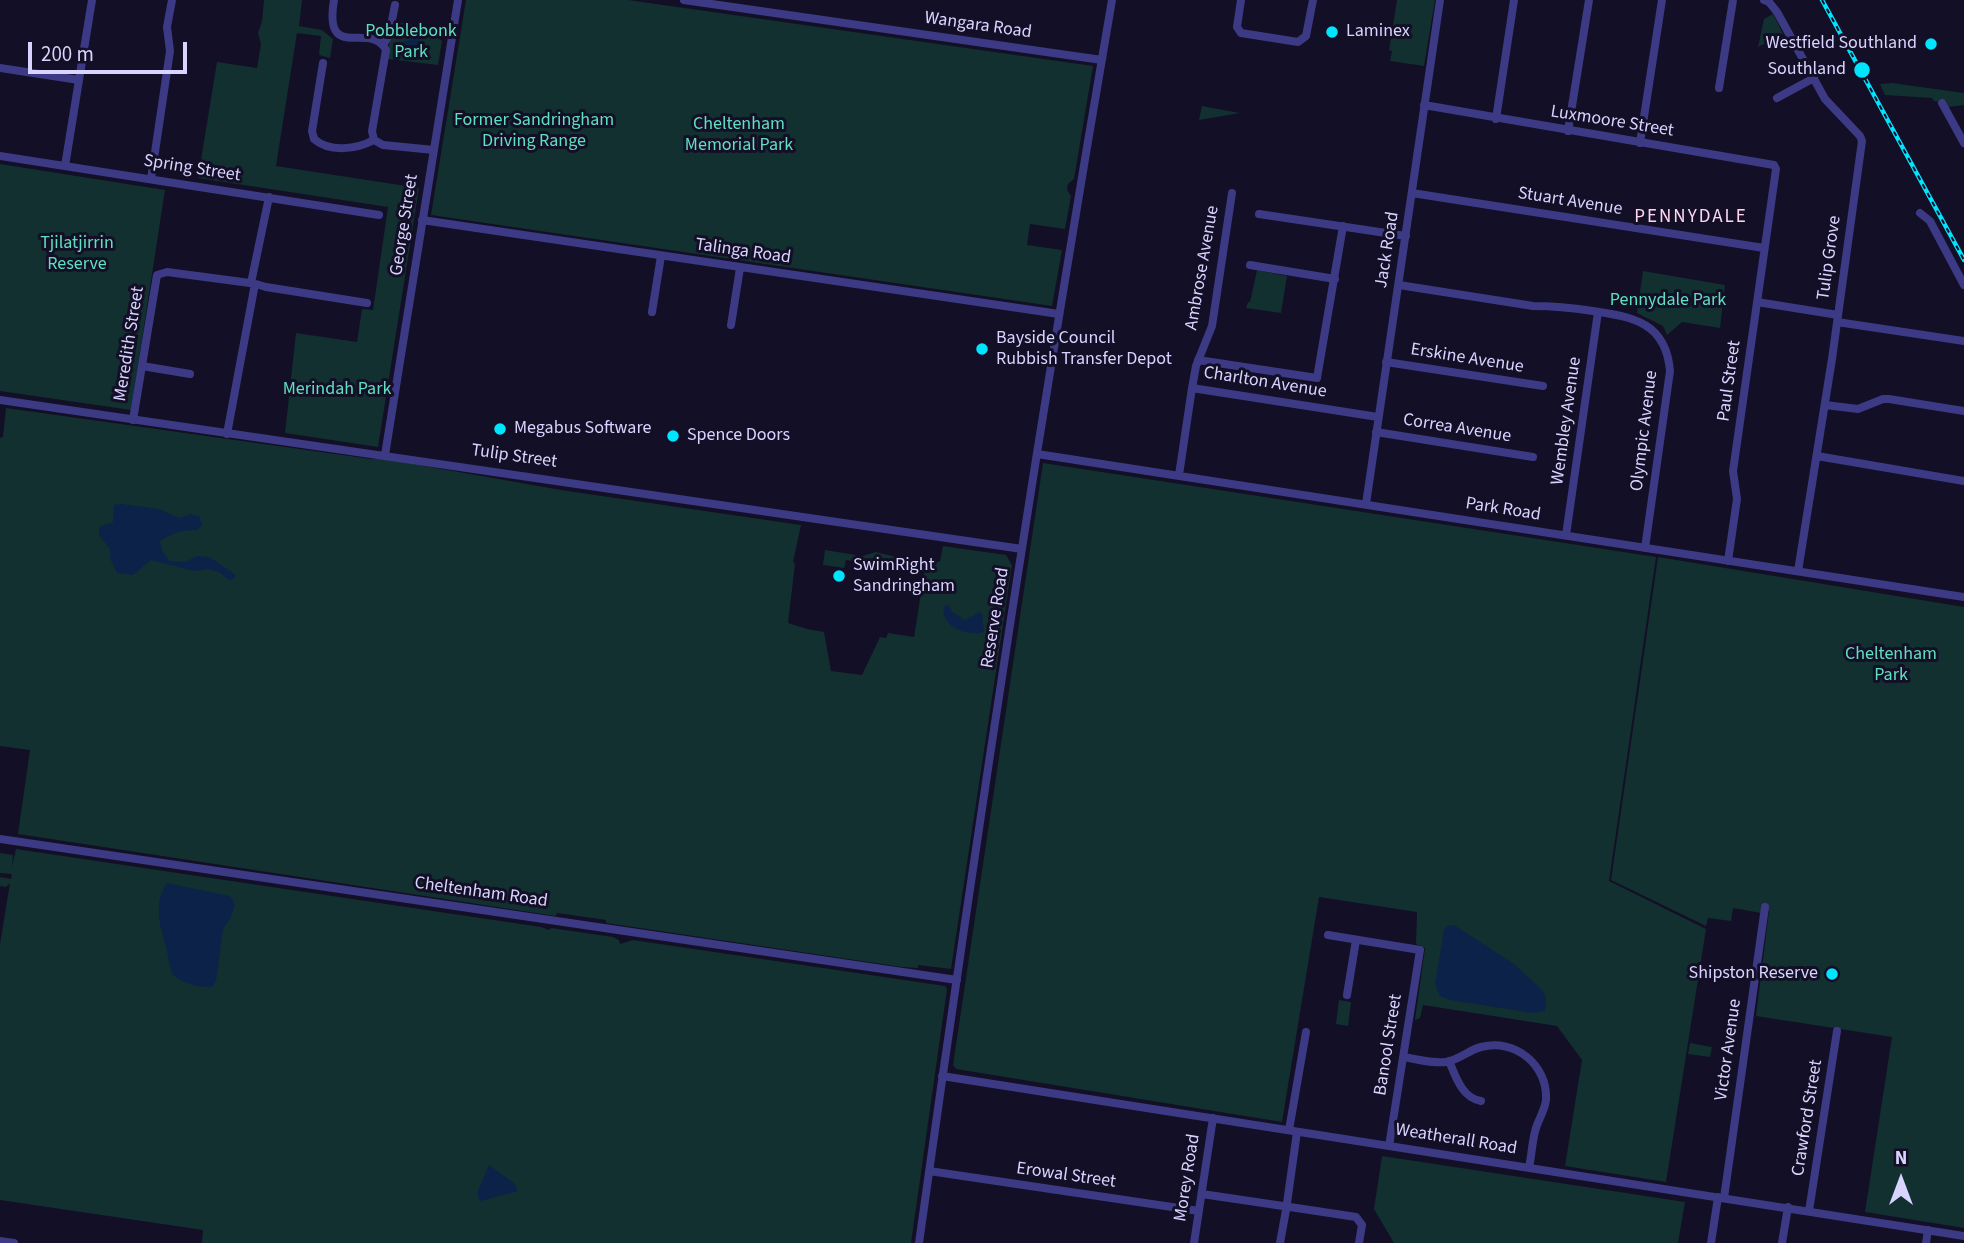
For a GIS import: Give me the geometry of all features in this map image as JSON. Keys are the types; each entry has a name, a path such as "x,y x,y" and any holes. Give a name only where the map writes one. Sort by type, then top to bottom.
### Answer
{"street":[{"path":"65,166 92,0"},
{"path":"150,179 170,51 167,27 172,0"},
{"path":"334,0 331,24 335,32 341,36 377,41 383,45 386,55 372,131 374,140 383,145 433,150"},
{"name":"George Street","path":"385,455 458,0"},
{"name":"Wangara Road","path":"684,0 1102,60"},
{"name":"Reserve Road","path":"919,1243 1022,549 1112,0"},
{"path":"1241,0 1237,27 1242,34 1298,42 1304,40 1313,0"},
{"name":"Jack Road","path":"1366,505 1440,0"},
{"path":"1496,119 1514,0"},
{"path":"1568,131 1589,0"},
{"path":"1640,142 1662,0"},
{"path":"1719,88 1733,0"},
{"name":"Tulip Grove","path":"1764,0 1777,12 1825,99 1862,141 1800,572"},
{"path":"383,45 389,35 395,5"},
{"path":"323,64 312,131 314,138 323,144 351,149 374,140"},
{"path":"0,68 79,80"},
{"path":"1777,98 1814,78"},
{"path":"1942,103 1964,143"},
{"name":"Luxmoore Street","path":"1424,107 1774,164"},
{"name":"Spring Street","path":"0,156 379,215"},
{"name":"Paul Street","path":"1728,561 1737,499 1733,471 1776,169 1774,164"},
{"name":"Ambrose Avenue","path":"1192,388 1198,360 1212,326 1232,193"},
{"name":"Stuart Avenue","path":"1412,193 1765,248"},
{"path":"229,434 267,197"},
{"path":"1920,213 1930,221 1964,285"},
{"path":"1259,214 1406,236"},
{"name":"Talinga Road","path":"422,220 1059,314"},
{"path":"1198,360 1317,378 1343,226"},
{"path":"652,312 661,256"},
{"path":"1250,265 1335,279"},
{"path":"731,325 740,268"},
{"name":"Meredith Street","path":"133,420 156,278 159,274 167,272 253,286"},
{"name":"Olympic Avenue","path":"1399,285 1533,306 1598,312 1633,318 1650,327 1661,339 1669,362 1668,388 1645,548"},
{"path":"253,286 367,303"},
{"path":"1757,302 1964,341"},
{"name":"Wembley Avenue","path":"1566,536 1598,312"},
{"name":"Erskine Avenue","path":"1386,362 1544,386"},
{"path":"142,366 190,374"},
{"name":"Charlton Avenue","path":"1180,475 1192,388 1378,416"},
{"path":"1825,405 1858,409 1883,399 1964,411"},
{"name":"Tulip Street","path":"0,400 1022,549"},
{"name":"Correa Avenue","path":"1376,432 1533,457"},
{"name":"Park Road","path":"1037,454 1964,597"},
{"path":"1817,456 1964,481"},
{"name":"Cheltenham Road","path":"0,839 957,980"},
{"name":"Victor Avenue","path":"1711,1243 1721,1198 1765,907"},
{"path":"1328,935 1356,940 1347,995"},
{"name":"Banool Street","path":"1356,940 1420,950 1389,1146"},
{"name":"Crawford Street","path":"1809,1210 1838,1031"},
{"path":"1280,1243 1306,1032"},
{"path":"1403,1057 1436,1062 1449,1061 1476,1049 1498,1045 1518,1051 1535,1065 1544,1082 1546,1101 1536,1127 1529,1168"},
{"path":"1449,1061 1466,1094 1481,1101"},
{"name":"Weatherall Road","path":"942,1076 1964,1236"},
{"name":"Morey Road","path":"1194,1243 1213,1118"},
{"name":"Erowal Street","path":"929,1171 1199,1211"},
{"path":"1202,1194 1356,1217 1362,1224 1359,1243"},
{"path":"1782,1243 1788,1207"},
{"path":"1926,1243 1928,1230"},
{"path":"0,1241 15,1243"}],"green space":[{"name":"Merindah Park","path":"264,0 302,0 299,26 322,30 333,39 330,58 319,55 321,36 297,33 276,166 419,188 378,447 285,433 296,333 357,342 362,309 373,310 388,207 198,178 217,62 257,68 261,44 258,33"},
{"path":"466,0 628,0 1093,66 1074,179 1068,184 1067,190 1071,196 1065,229 1030,224 1027,245 1062,250 1052,306 431,215"},
{"path":"1397,0 1435,0 1424,66 1390,61 1392,51 1389,50"},
{"path":"1773,14 1783,34 1758,47 1764,19"},
{"name":"Pobblebonk Park","path":"396,22 423,26 442,41 438,65 388,59 389,41"},
{"path":"1892,83 1964,93 1964,105 1948,107 1932,98 1885,95 1880,84"},
{"path":"1202,106 1240,113 1199,120"},
{"name":"Tjilatjirrin Reserve","path":"0,164 165,190 131,410 0,391"},
{"path":"1257,270 1287,276 1281,313 1246,308 1250,302"},
{"name":"Pennydale Park","path":"1643,271 1725,285 1720,328 1682,322 1667,335 1663,326 1637,313"},
{"path":"6,408 385,459 561,490 801,525 793,562 795,564 788,623 824,632 831,671 862,675 880,637 886,638 888,633 914,637 924,574 923,566 900,563 900,567 895,567 895,563 887,563 885,572 863,568 863,571 854,567 852,561 846,560 844,568 823,565 825,550 862,556 876,552 930,565 940,561 943,546 1006,555 1012,565 951,969 918,965 918,968 902,967 606,923 606,920 557,913 556,916 18,834 30,750 0,746 0,438 3,437"},
{"path":"1043,463 1656,557 1609,881 1706,929 1666,1182 1565,1166 1582,1060 1557,1026 1423,1005 1420,1018 1415,1020 1425,948 1416,944 1417,912 1319,897 1282,1122 956,1069 953,1065"},
{"name":"Cheltenham Park","path":"1658,557 1964,607 1964,1228 1865,1212 1892,1037 1756,1016 1769,911 1761,913 1733,908 1731,921 1708,918 1706,926 1611,880"},
{"path":"16,849 549,930 551,928 613,937 619,940 620,944 633,940 945,986 947,989 911,1243 202,1243 203,1230 0,1200 0,944 10,883 6,887 0,886 0,877 11,879 12,874 0,873 0,853 13,855 12,867"},
{"path":"1339,1000 1351,1002 1348,1026 1336,1024"},
{"path":"1690,1043 1712,1047 1710,1057 1688,1054"},
{"path":"1382,1156 1685,1202 1678,1243 1394,1243 1374,1209"}],"water":[{"path":"420,32 417,46 430,55 430,59 400,55 403,42"},
{"path":"114,505 159,509 179,518 191,514 200,517 202,525 197,530 177,532 160,541 162,551 170,561 185,562 197,556 209,557 236,576 230,581 219,572 208,569 194,571 151,560 133,575 117,573 110,558 110,549 99,535 99,527 113,522"},
{"path":"949,605 952,612 965,620 979,612 982,614 984,632 970,633 950,624 944,613 944,606"},
{"path":"167,883 230,896 235,905 223,929 216,981 212,987 190,984 179,980 172,973 159,917 160,900"},
{"path":"1454,925 1514,964 1541,989 1546,997 1545,1011 1533,1013 1450,1000 1440,996 1435,984 1444,930 1447,926"},
{"path":"489,1165 514,1183 518,1191 480,1201 477,1193"}],"railway":[{"path":"1822,0 1964,260"}],"place":[{"name":"Laminex","path":"1332,32"},
{"name":"Westfield Southland","path":"1931,44"},
{"name":"Southland","path":"1862,70"},
{"name":"Bayside Council Rubbish Transfer Depot","path":"982,349"},
{"name":"Megabus Software","path":"500,429"},
{"name":"Spence Doors","path":"673,436"},
{"name":"SwimRight Sandringham","path":"839,576"},
{"name":"Shipston Reserve","path":"1832,974"}],"district":[{"name":"PENNYDALE","path":"1691,218"}],"park label":[{"name":"Former Sandringham Driving Range","path":"534,131"},
{"name":"Cheltenham Memorial Park","path":"739,135"}]}
